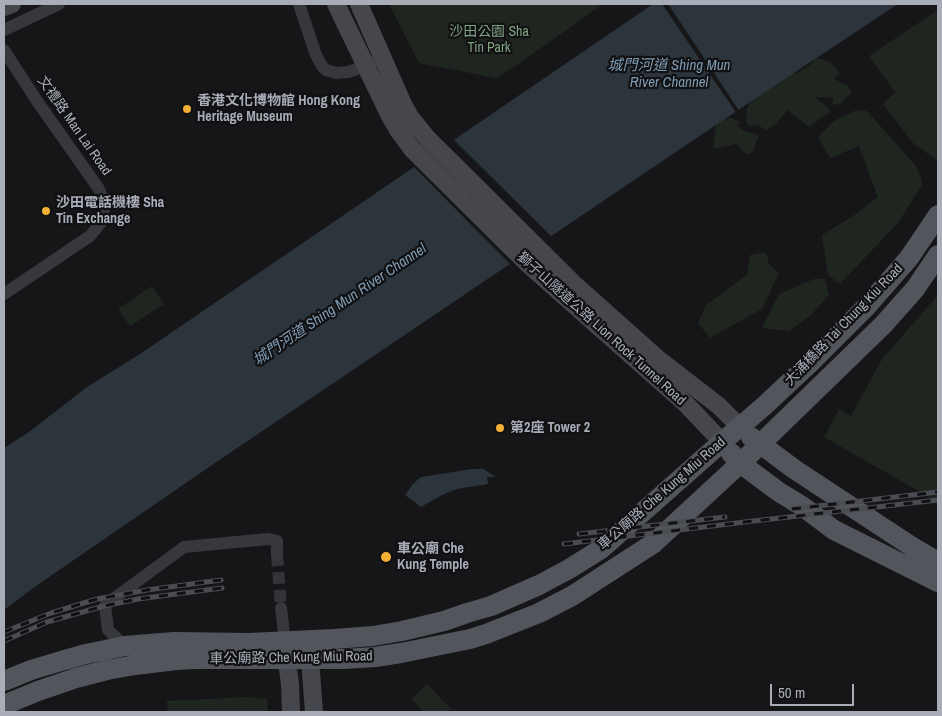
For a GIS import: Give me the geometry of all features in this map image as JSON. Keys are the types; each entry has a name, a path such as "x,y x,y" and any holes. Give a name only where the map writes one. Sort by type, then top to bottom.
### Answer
{"main road":[{"path":"4,7 12,4"},
{"name":"獅子山隧道公路 Lion Rock Tunnel Road","path":"336,4 398,130 412,148 529,265 686,404 740,463 834,530 938,582"},
{"name":"獅子山隧道公路 Lion Rock Tunnel Road","path":"359,4 410,117 427,138 574,284 657,358 719,406 760,444 822,488 938,562"},
{"name":"大涌橋路 Tai Chung Kiu Road","path":"740,427 810,363 867,306 909,258 938,215"},
{"name":"大涌橋路 Tai Chung Kiu Road","path":"760,444 883,325 915,289 938,255"},
{"name":"車公廟路 Che Kung Miu Road","path":"4,705 76,678 108,670 176,660 286,650 309,650 421,627 491,606 539,585 602,548 740,427"},
{"name":"車公廟路 Che Kung Miu Road","path":"309,650 344,659 374,657 451,644 486,634 539,613 576,593 654,543 760,444"},
{"name":"車公廟路 Che Kung Miu Road","path":"4,681 31,670 86,654 125,646 174,642 249,643 286,650"},
{"path":"286,650 291,712"},
{"path":"309,650 314,712"}],"street":[{"path":"4,40 10,28 59,4"},
{"path":"299,4 316,55 326,70 341,73 358,69 382,58"},
{"name":"文禮路 Man Lai Road","path":"4,50 37,101 99,188 105,206 100,224 90,236 4,294"},
{"path":"125,646 108,630 105,606 184,547 268,539 276,541 277,554"},
{"path":"281,608 286,650"}],"green space":[{"name":"沙田公園 Sha Tin Park","path":"389,4 603,4 496,78 419,63"},
{"path":"938,10 938,161 913,143 883,104 895,92 869,56"},
{"path":"815,58 831,62 840,74 834,79 847,85 852,92 840,104 832,105 834,98 815,97 831,111 809,127 787,110 777,123 767,130 757,125 749,126 746,120 747,108 767,78 797,73 810,65"},
{"path":"864,110 868,112 916,166 922,185 898,223 840,284 828,275 822,235 853,216 878,197 859,146 830,158 818,137 834,121 854,111"},
{"path":"731,118 740,122 738,126 743,130 759,135 753,152 747,155 736,144 713,149 716,125 720,120"},
{"path":"766,252 769,264 779,273 762,309 710,338 698,323 706,305 747,275 750,255"},
{"path":"814,279 825,279 829,295 812,314 789,331 762,328 779,294"},
{"path":"152,286 164,304 130,326 118,309"},
{"path":"938,295 938,502 824,437 839,409 851,416 882,359"},
{"path":"427,684 451,709 447,712 424,712 411,699"},
{"path":"248,697 267,699 268,712 168,712 167,701"}],"water":[{"name":"城門河道 Shing Mun River Channel","path":"653,4 898,4 212,465 4,610 4,448 29,432 87,387 140,354"},
{"path":"483,469 496,477 487,477 488,484 457,489 421,507 405,495 421,477"}],"pier":[{"path":"662,4 668,4 740,112 737,114"},
{"path":"452,138 553,238 512,266 412,165"}],"tunnel":[{"path":"277,554 281,608"}],"railway":[{"path":"792,509 938,492"},
{"path":"564,544 938,500"},
{"path":"579,534 725,517"},
{"path":"4,632 51,613 97,599 221,580"},
{"path":"4,641 47,622 104,606 138,599 222,588"}],"place":[{"name":"香港文化博物館 Hong Kong Heritage Museum","path":"187,109"},
{"name":"沙田電話機樓 Sha Tin Exchange","path":"46,211"},
{"name":"第2座 Tower 2","path":"500,428"},
{"name":"車公廟 Che Kung Temple","path":"386,557"}]}
